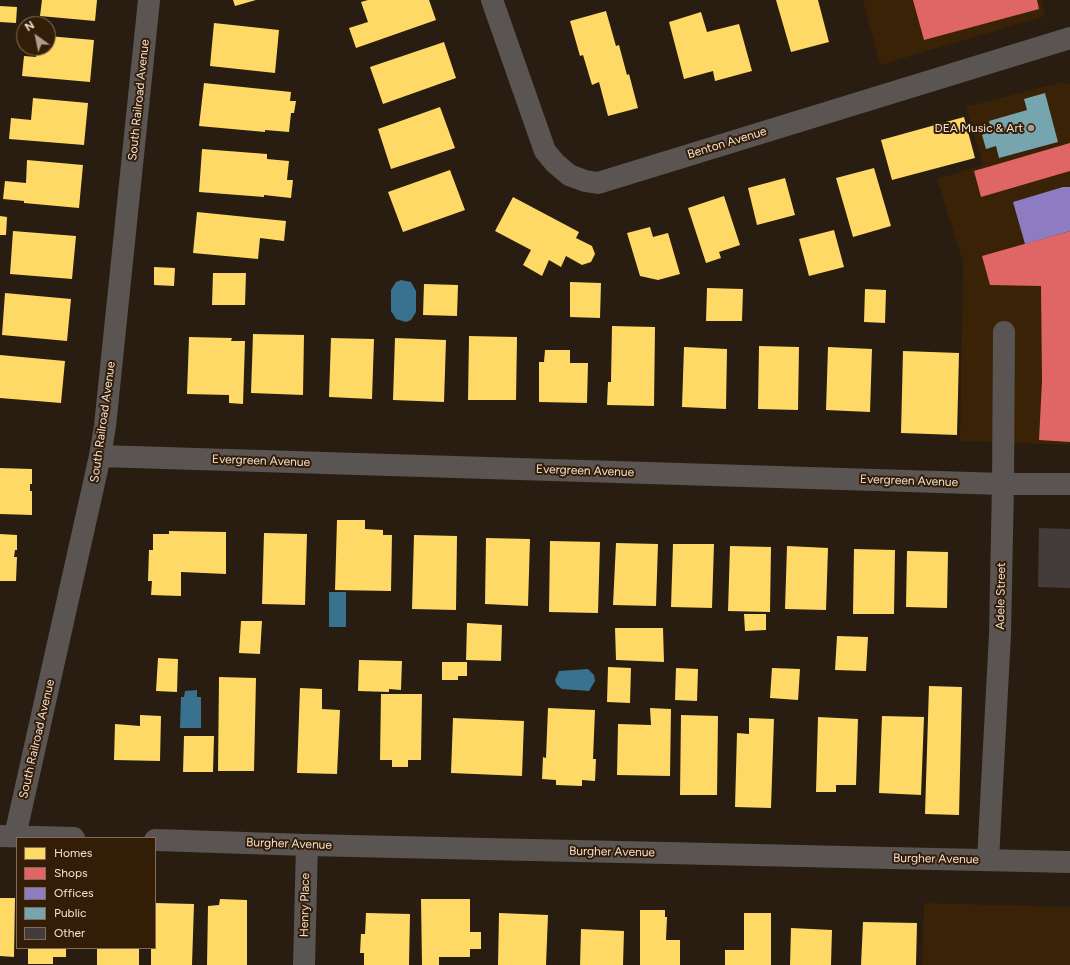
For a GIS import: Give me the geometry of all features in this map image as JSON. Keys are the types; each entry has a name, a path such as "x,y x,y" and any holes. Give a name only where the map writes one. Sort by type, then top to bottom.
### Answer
{"street":[{"name":"South Railroad Avenue","path":"8,836 100,456 105,426 149,0"},
{"name":"Benton Avenue","path":"492,0 545,151 555,163 569,175 585,181 598,183 1070,38"},
{"name":"Adele Street","path":"988,860 1000,634 1004,332"},
{"name":"Evergreen Avenue","path":"100,456 1003,484 1070,484"},
{"path":"8,836 41,837"},
{"name":"Burgher Avenue","path":"156,840 307,845 1070,862"},
{"name":"Henry Place","path":"304,965 307,845"}],"shaded area":[{"path":"863,0 1041,0 1045,16 880,65"},
{"path":"1062,82 1070,84 1070,445 960,441 963,262 937,179 983,165 966,107"},
{"path":"924,903 1070,907 1070,965 922,965"}],"water":[{"path":"401,280 411,282 416,291 416,312 411,320 406,322 396,319 391,311 391,290 396,282"},
{"path":"329,592 346,592 346,627 329,627"},
{"path":"588,669 594,675 595,681 589,691 562,689 557,685 555,680 559,671"},
{"path":"197,690 197,697 201,697 201,728 180,728 181,697 184,697 185,691"}],"building: Homes":[{"path":"42,0 97,0 95,21 56,17 56,16 40,16"},
{"path":"233,0 256,0 235,6"},
{"path":"368,0 429,0 436,20 356,48 349,28 368,22 361,2"},
{"path":"776,0 818,0 829,42 791,52"},
{"path":"0,6 17,7 16,23 0,22"},
{"path":"606,11 616,46 619,45 627,75 629,74 638,108 608,116 599,82 592,85 583,55 580,56 570,21"},
{"path":"701,12 707,32 739,24 752,71 715,81 713,71 684,79 669,22"},
{"path":"214,23 279,30 275,73 210,66"},
{"path":"56,37 94,40 90,82 22,76 24,56 56,56"},
{"path":"444,42 456,78 383,104 370,67"},
{"path":"204,83 291,92 290,101 296,101 294,113 291,113 289,132 265,130 265,132 199,126"},
{"path":"33,98 88,103 84,145 9,139 11,118 31,120"},
{"path":"440,107 455,148 391,169 378,129"},
{"path":"964,117 975,158 892,180 881,140"},
{"path":"202,149 267,154 267,159 289,161 287,180 293,180 291,198 264,195 264,197 199,192"},
{"path":"27,160 83,165 79,208 24,203 24,201 3,199 5,181 26,183"},
{"path":"874,168 891,226 853,237 836,178"},
{"path":"450,170 465,210 403,232 388,192"},
{"path":"785,178 795,215 757,225 748,188"},
{"path":"724,196 740,245 719,252 721,258 706,263 688,208"},
{"path":"513,197 579,232 576,238 592,246 595,254 591,262 582,265 566,256 561,267 549,260 542,276 523,265 531,250 495,231"},
{"path":"197,212 286,221 284,241 260,238 258,259 193,253"},
{"path":"0,216 7,217 6,235 0,235"},
{"path":"650,227 653,237 668,233 680,274 658,280 640,276 627,233"},
{"path":"834,230 844,267 809,276 799,239"},
{"path":"13,231 76,236 72,279 10,274"},
{"path":"154,267 175,268 174,286 154,285"},
{"path":"213,273 246,273 245,305 212,305"},
{"path":"570,282 601,283 600,318 570,317"},
{"path":"424,284 458,285 457,316 423,315"},
{"path":"707,288 743,289 742,321 706,321"},
{"path":"865,289 886,290 885,323 864,322"},
{"path":"5,293 71,299 67,341 2,335"},
{"path":"612,326 655,327 654,406 607,405 608,382 611,382"},
{"path":"253,334 304,335 303,395 251,393"},
{"path":"469,336 517,337 516,400 468,400"},
{"path":"189,337 232,338 231,341 245,341 243,404 229,403 229,395 187,394"},
{"path":"331,338 374,339 372,399 329,397"},
{"path":"395,338 446,340 444,402 393,400"},
{"path":"759,346 799,347 798,410 758,409"},
{"path":"684,347 727,349 726,409 682,407"},
{"path":"828,347 872,349 870,412 826,410"},
{"path":"545,350 570,350 570,363 588,363 587,403 539,402 539,362 544,362"},
{"path":"903,351 959,353 957,435 901,433"},
{"path":"0,355 65,361 61,403 0,398"},
{"path":"0,468 32,469 32,484 30,484 30,491 32,491 32,515 0,514"},
{"path":"337,520 365,520 365,529 383,530 383,535 392,535 391,591 335,590"},
{"path":"169,531 226,532 226,574 181,572 181,596 151,595 152,581 148,581 149,550 153,550 153,534 169,534"},
{"path":"264,533 307,534 305,605 262,604"},
{"path":"0,534 17,535 17,550 15,550 14,557 17,557 16,581 0,581"},
{"path":"414,535 457,536 456,610 412,609"},
{"path":"486,538 530,539 528,606 485,604"},
{"path":"550,541 600,542 598,613 549,612"},
{"path":"616,543 658,544 656,606 613,605"},
{"path":"673,544 714,544 712,608 671,607"},
{"path":"730,546 771,547 770,612 728,611"},
{"path":"787,546 828,548 826,610 785,609"},
{"path":"854,549 895,550 894,614 853,614"},
{"path":"907,551 948,552 947,608 906,607"},
{"path":"744,614 766,614 766,630 745,631"},
{"path":"241,621 262,621 260,654 239,653"},
{"path":"467,623 502,625 501,661 466,660"},
{"path":"615,628 663,628 664,662 616,660"},
{"path":"837,636 868,637 866,671 835,670"},
{"path":"158,658 178,659 177,692 156,691"},
{"path":"359,660 402,661 401,690 389,689 389,692 358,691"},
{"path":"442,662 467,662 467,676 458,676 458,680 442,680"},
{"path":"608,667 631,668 630,703 607,702"},
{"path":"676,668 698,669 697,701 675,700"},
{"path":"772,668 800,669 798,700 770,698"},
{"path":"219,677 256,678 254,771 218,771"},
{"path":"929,686 962,687 959,815 925,814"},
{"path":"300,688 322,689 322,709 340,710 337,774 297,773"},
{"path":"381,694 422,694 421,760 408,760 408,767 392,767 392,760 380,760"},
{"path":"548,708 595,710 593,759 596,759 595,781 582,780 582,786 556,785 556,780 542,779 543,757 546,758"},
{"path":"650,708 671,709 670,776 617,775 618,724 651,725"},
{"path":"140,715 161,716 160,761 114,760 115,724 140,726"},
{"path":"681,715 718,716 717,795 680,795"},
{"path":"882,716 924,717 921,795 879,793"},
{"path":"818,717 858,719 856,785 836,785 836,792 816,792"},
{"path":"453,718 524,721 522,776 451,773"},
{"path":"749,718 774,719 771,808 735,807 737,733 749,734"},
{"path":"184,736 214,736 213,772 183,772"},
{"path":"0,898 15,898 14,957 0,956"},
{"path":"220,899 247,900 247,965 207,965 208,906 219,905"},
{"path":"421,899 470,899 470,932 481,932 481,949 470,949 470,957 439,957 439,965 422,965"},
{"path":"156,903 194,904 192,965 151,965 151,949 156,949"},
{"path":"640,910 665,910 665,917 667,917 666,940 680,940 680,965 640,965"},
{"path":"366,913 410,914 409,965 364,965 364,953 360,953 361,934 365,934"},
{"path":"499,913 548,915 546,965 498,965"},
{"path":"744,913 771,913 771,965 725,965 725,950 744,950"},
{"path":"863,922 917,923 916,965 861,965"},
{"path":"791,928 832,930 831,965 790,965"},
{"path":"581,929 624,931 623,965 580,965"},
{"path":"28,949 66,949 66,957 53,957 53,964 28,964"},
{"path":"97,949 139,949 139,965 97,965"}],"building: Shops":[{"path":"913,0 1037,0 1039,9 924,40"},
{"path":"1070,143 1070,171 981,197 974,171"},
{"path":"1070,231 1070,442 1039,440 1042,381 1041,286 990,285 982,256"}],"building: Offices":[{"path":"1063,187 1070,187 1070,231 1025,244 1013,202"}],"building: Public":[{"path":"1045,93 1058,142 999,158 996,146 986,149 982,135 986,133 984,127 990,125 989,121 1027,110 1024,99"}],"building: Other":[{"path":"1039,528 1070,529 1070,588 1038,587"}],"place":[{"name":"DEA Music & Art","path":"1031,128"}]}
